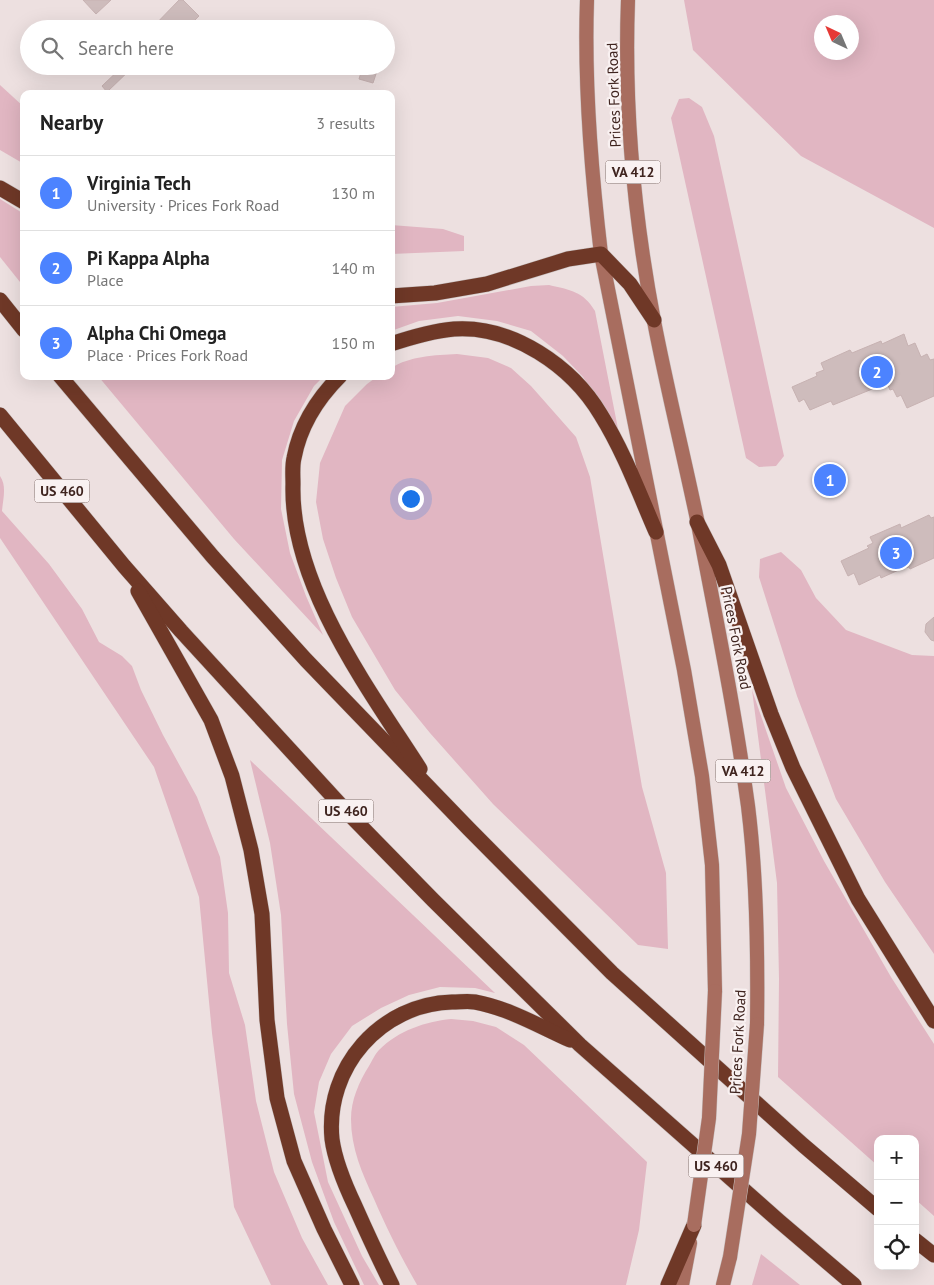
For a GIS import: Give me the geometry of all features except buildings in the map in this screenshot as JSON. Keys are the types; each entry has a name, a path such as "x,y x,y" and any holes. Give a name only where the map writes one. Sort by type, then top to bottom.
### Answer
{"highway":[{"path":"0,188 20,200"},
{"path":"395,296 435,293 488,284 568,258 600,254 630,284 654,320"},
{"path":"0,300 20,325"},
{"path":"395,343 420,334 455,329 491,332 524,344 553,362 579,386 600,413 620,450 656,532"},
{"path":"63,380 213,557 306,660 438,798 612,973 803,1145 874,1206"},
{"path":"336,380 325,392 305,423 293,459 292,506 300,547 315,590 356,670 438,798"},
{"name":"US 460","path":"0,416 124,566 187,638 347,812 440,907 580,1044 854,1285"},
{"path":"697,522 719,565 771,714 797,777 858,899 934,1021"},
{"path":"124,566 211,720 232,776 251,850 262,914 267,1020 277,1098 294,1161 324,1229 352,1285"},
{"path":"392,1285 374,1250 341,1174 332,1140 331,1116 337,1090 348,1063 367,1038 392,1019 418,1007 445,1002 473,1002 503,1009 580,1044"},
{"path":"668,1285 694,1225"},
{"path":"919,1243 934,1255"}],"main road":[{"name":"Prices Fork Road","path":"587,0 588,108 593,189 600,254 684,670 702,776 712,865 716,991 709,1118 694,1225 682,1285"},
{"name":"Prices Fork Road","path":"628,0 628,103 642,245 654,320 697,522 734,716 748,807 754,865 757,1024 749,1134 730,1257 723,1285"}],"shaded area":[{"path":"684,0 934,0 934,228 801,156 693,50"},
{"path":"0,85 20,103 20,162 0,150"},
{"path":"689,98 702,107 714,136 784,456 776,466 759,467 746,458 671,118 679,99"},
{"path":"0,199 20,212 20,282 0,257"},
{"path":"395,225 443,229 464,236 464,251 395,254"},
{"path":"549,285 570,290 586,299 595,311 619,434 583,377 563,356 531,331 497,321 458,316 419,321 395,330 395,307 437,303 531,286"},
{"path":"457,354 488,358 511,368 531,386 576,437 590,477 642,787 666,873 668,949 638,945 493,804 395,690 352,617 336,578 323,539 316,502 320,463 345,406 372,380 395,380 395,366 398,364 423,357"},
{"path":"101,380 320,380 314,386 294,421 282,460 281,509 290,553 323,635 234,539"},
{"path":"0,476 4,488 2,511 49,564 82,609 99,642 122,656 132,666 141,690 163,735 197,797 220,857 228,913 229,973 245,1025 256,1101 274,1172 302,1238 328,1285 271,1285 234,1207 212,1033 199,897 154,767 0,538"},
{"path":"781,552 801,570 816,598 846,630 912,655 934,656 934,954 885,882 836,799 797,696 759,577 760,559"},
{"path":"752,690 786,788 824,861 891,977 934,1044 934,1216 919,1203 919,1135 874,1135 874,1162 778,1077 779,979 777,883"},
{"path":"250,760 495,993 475,988 440,987 409,995 381,1008 352,1026 331,1054 319,1082 314,1112 328,1182 362,1256 379,1285 364,1285 334,1222 312,1162 294,1094 287,1024 281,915 270,843"},
{"path":"451,1019 473,1021 496,1027 524,1045 647,1162 639,1230 626,1285 417,1285 399,1252 361,1170 351,1130 351,1112 359,1085 379,1050 395,1037 413,1028"},
{"path":"761,1254 800,1285 752,1285"}],"place":[{"name":"Pi Kappa Alpha","path":"877,372"},
{"name":"Virginia Tech","path":"830,480"},
{"name":"Alpha Chi Omega","path":"896,553"}]}
